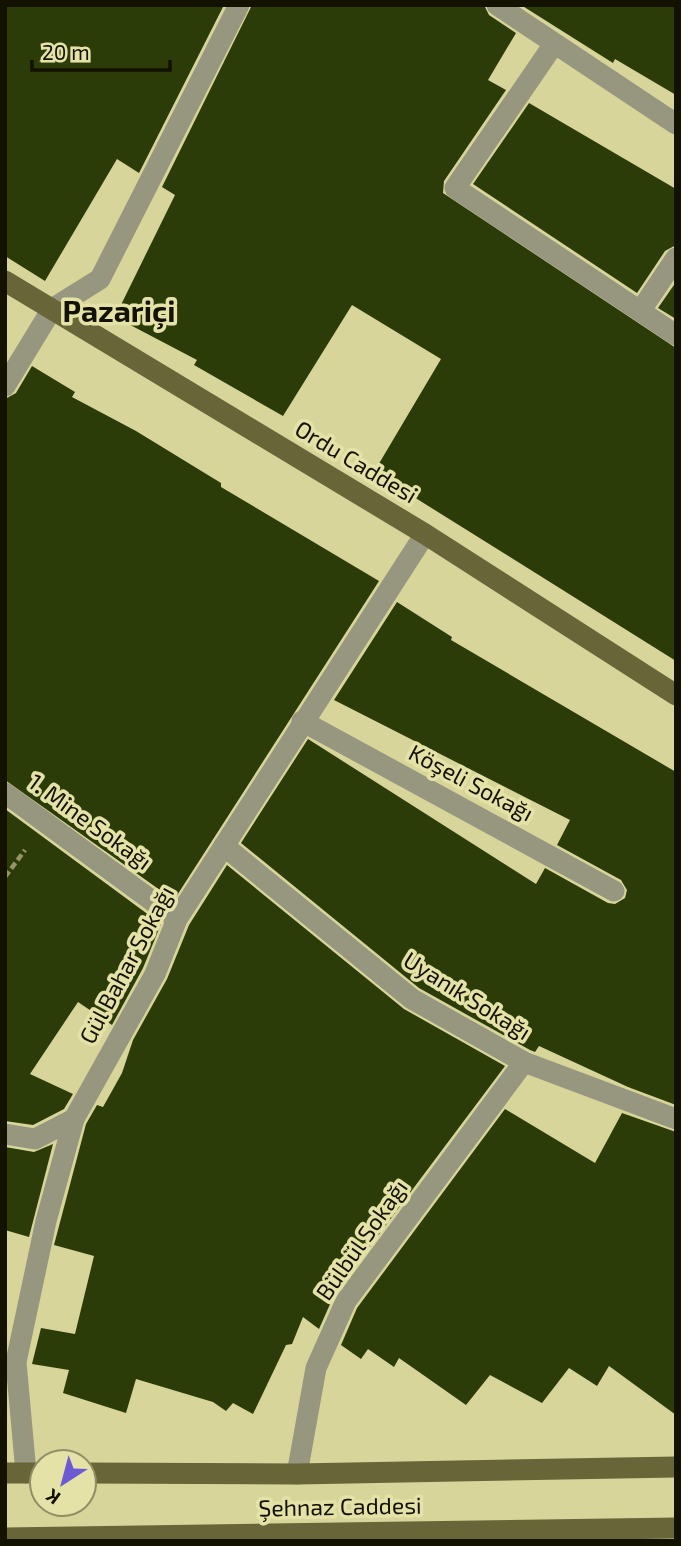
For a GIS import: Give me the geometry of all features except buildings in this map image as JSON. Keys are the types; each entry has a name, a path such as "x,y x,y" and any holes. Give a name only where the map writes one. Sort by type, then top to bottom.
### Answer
{"main road":[{"name":"Ordu Caddesi","path":"5,281 425,534 676,695"},
{"name":"Şehnaz Caddesi","path":"98,1473 297,1474 676,1467"},
{"name":"Şehnaz Caddesi","path":"5,1538 302,1537 676,1528"}],"street":[{"path":"5,386 52,309 100,279 239,5"},
{"path":"497,5 676,124"},
{"path":"554,44 455,188 676,335"},
{"path":"640,310 676,258"},
{"name":"Gül Bahar Sokağı","path":"25,1473 16,1362 46,1221 74,1119 155,974 177,919 302,721 425,534"},
{"name":"Köşeli Sokağı","path":"302,721 614,891"},
{"name":"1. Mine Sokağı","path":"5,793 177,919"},
{"name":"Uyanık Sokağı","path":"224,846 412,999 524,1062 676,1119"},
{"name":"Bülbül Sokağı","path":"297,1474 316,1368 346,1301 524,1062"},
{"path":"5,1134 35,1139 74,1119"}],"district":[{"name":"Pazariçi","path":"119,312"}]}
